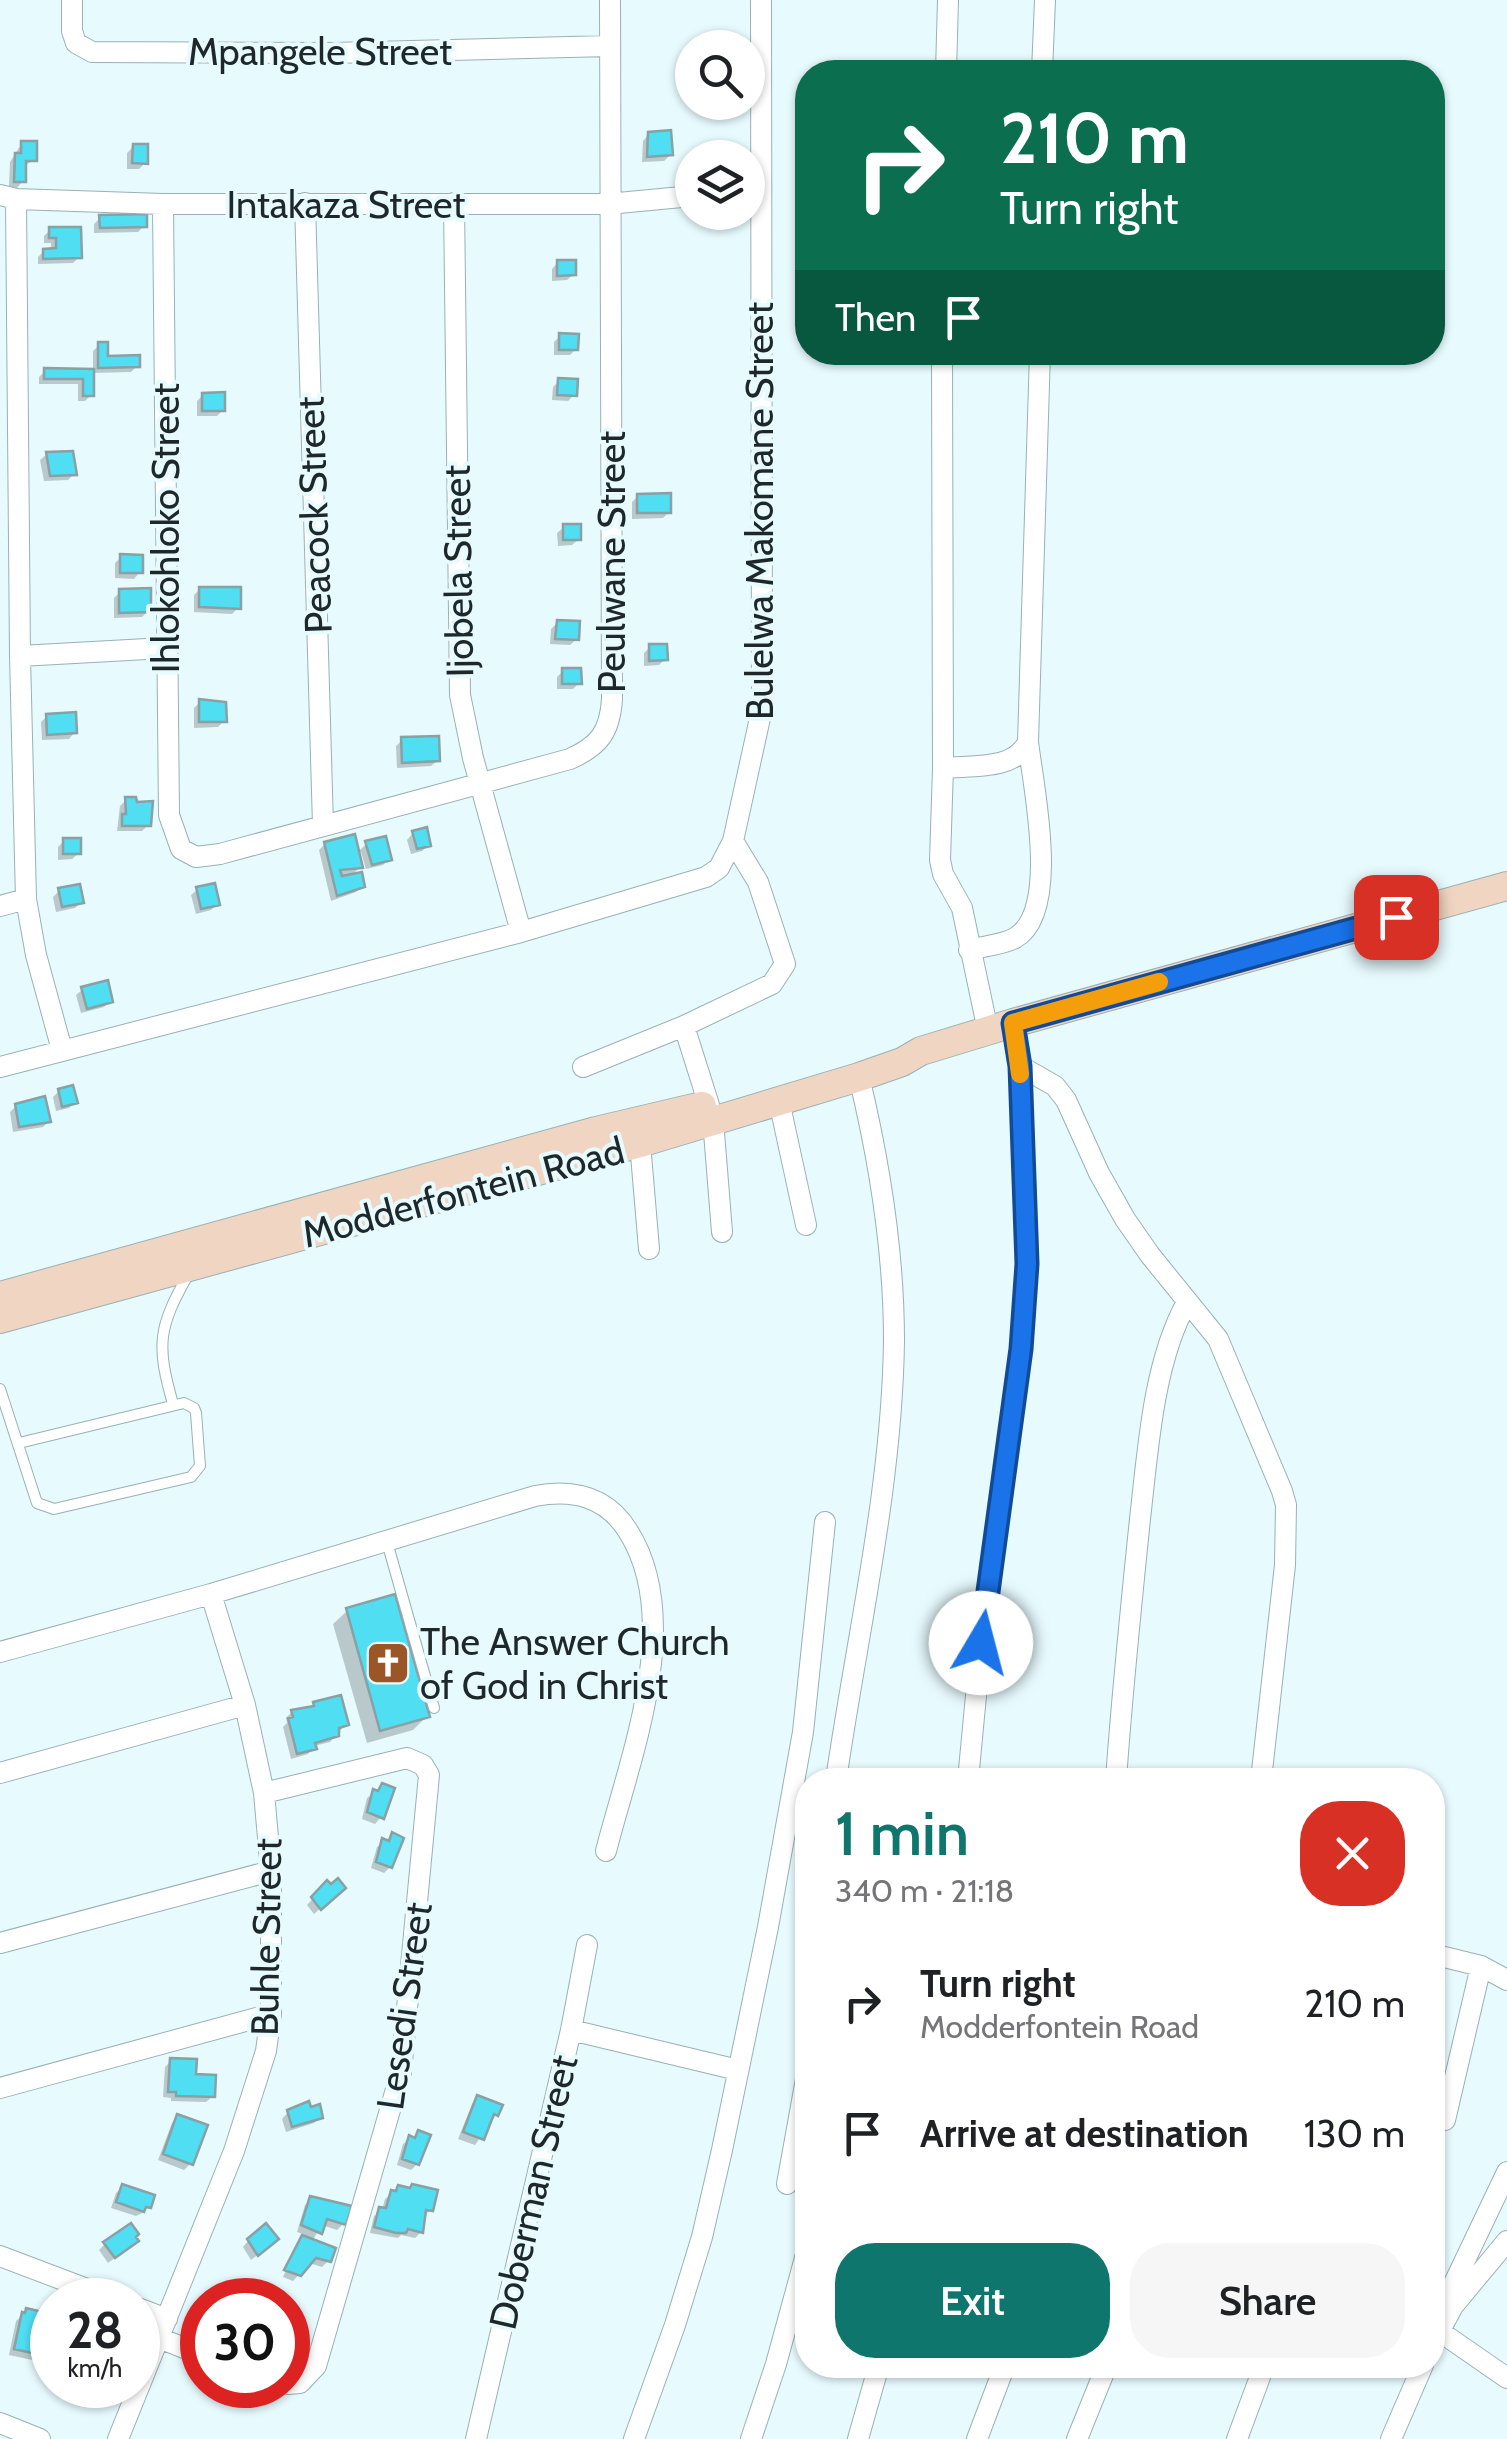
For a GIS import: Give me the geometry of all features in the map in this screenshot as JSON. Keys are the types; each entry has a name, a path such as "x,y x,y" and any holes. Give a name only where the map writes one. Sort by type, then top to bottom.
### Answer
{"main road":[{"name":"Modderfontein Road","path":"0,1296 596,1131 779,1101 1001,1027 1507,886"},
{"name":"Modderfontein Road","path":"0,1320 640,1143 711,1113 860,1060 899,1050 921,1051"}],"street":[{"name":"Mpangele Street","path":"72,0 76,43 92,52 333,54 610,46"},
{"name":"Peulwane Street","path":"181,849 207,857 570,759 590,750 605,736 611,718 610,0"},
{"name":"Bulelwa Makomane Street","path":"756,140 761,0"},
{"path":"946,60 948,0"},
{"path":"1042,60 1045,0"},
{"path":"8,197 26,899 36,956 62,1050"},
{"name":"Intakaza Street","path":"8,197 163,204 608,204 675,198"},
{"name":"Peacock Street","path":"305,203 323,826"},
{"name":"Ijobela Street","path":"454,203 457,664 464,722 520,932"},
{"name":"Ihlokohloko Street","path":"163,204 169,814 181,849"},
{"name":"Bulelwa Makomane Street","path":"0,1068 520,932 706,877 718,868 732,841 762,709 755,230"},
{"path":"942,365 940,860 943,874 962,908 970,950 1020,1066 1027,1264 1021,1349 981,1643 969,1768"},
{"path":"970,950 1016,937 1034,918 1040,894 1041,863 1028,742 1040,365"},
{"path":"20,656 165,648"},
{"path":"943,768 1011,762 1022,754 1028,742"},
{"path":"582,1067 684,1026 772,984 785,964 758,882 732,841"},
{"path":"0,906 26,899"},
{"path":"684,1026 711,1113 722,1232"},
{"path":"1020,1066 1055,1086 1066,1100 1125,1219 1218,1339 1274,1468 1286,1505 1285,1565 1262,1768"},
{"path":"838,1768 882,1486 894,1344 892,1269 883,1188 858,1077"},
{"path":"779,1101 806,1225"},
{"path":"640,1143 649,1249"},
{"path":"1117,1768 1148,1452 1165,1357 1187,1302"},
{"path":"0,1652 211,1594 535,1496 572,1492 589,1497 620,1518 633,1539 650,1587 654,1619 647,1684 606,1852"},
{"path":"797,1768 824,1522"},
{"name":"Buhle Street","path":"118,2439 253,2096 266,2051 271,2014 271,1871 264,1794 245,1705 211,1594"},
{"path":"0,1773 245,1705"},
{"name":"Lesedi Street","path":"264,1794 407,1758 423,1765 428,1775 401,2072 316,2366 310,2372"},
{"path":"634,2439 676,2325 702,2236 768,1927 795,1777"},
{"path":"0,1943 271,1871"},
{"name":"Doberman Street","path":"476,2439 571,2030 586,1945"},
{"path":"1445,1957 1481,1966 1507,1980"},
{"path":"1445,2120 1481,1966"},
{"path":"0,2088 271,2014"},
{"path":"571,2030 738,2070"},
{"path":"787,2184 795,2140"},
{"path":"1445,2297 1507,2172"},
{"path":"1445,2298 1507,2241"},
{"path":"0,2256 58,2278"},
{"path":"751,2439 795,2294"},
{"path":"160,2326 180,2340"},
{"path":"1445,2343 1507,2378"},
{"path":"858,2439 875,2378"},
{"path":"977,2439 999,2378"},
{"path":"1076,2439 1102,2378"},
{"path":"1237,2439 1260,2378"},
{"path":"1390,2439 1417,2378"},
{"path":"0,2423 40,2439"}],"lane":[{"path":"173,1404 161,1340 165,1322 193,1266"},
{"path":"0,1389 20,1442 36,1503 46,1508 191,1477 200,1466 196,1413 190,1404 173,1404 20,1442"},
{"path":"387,1541 434,1708"}],"building":[{"path":"671,130 673,155 647,157 648,132"},
{"path":"21,141 37,141 37,161 26,161 26,182 14,182 15,153 21,153"},
{"path":"133,144 148,144 148,164 132,163"},
{"path":"147,214 147,227 100,228 99,215"},
{"path":"49,227 81,227 82,258 43,259 43,249 56,248 56,238 49,238"},
{"path":"557,260 576,260 576,275 557,276"},
{"path":"559,333 579,334 578,350 559,350"},
{"path":"98,342 108,342 108,356 140,355 140,367 98,368"},
{"path":"44,368 94,369 94,396 83,396 83,379 44,379"},
{"path":"558,378 578,379 577,396 557,395"},
{"path":"225,392 225,411 202,411 202,393"},
{"path":"73,451 77,475 50,476 46,452"},
{"path":"671,493 671,513 637,513 637,494"},
{"path":"563,524 581,524 581,540 563,540"},
{"path":"120,554 143,555 143,573 120,573"},
{"path":"199,587 241,587 241,609 199,607"},
{"path":"151,588 151,612 119,613 119,589"},
{"path":"557,620 580,621 579,640 555,639"},
{"path":"649,644 667,644 668,660 649,661"},
{"path":"562,668 581,668 582,684 562,684"},
{"path":"199,699 226,702 227,722 199,722"},
{"path":"76,712 77,733 47,735 46,714"},
{"path":"439,736 440,761 402,763 401,737"},
{"path":"125,797 136,797 137,802 153,801 151,826 122,826"},
{"path":"427,827 431,846 417,849 412,831"},
{"path":"355,834 363,868 340,870 342,876 362,872 365,887 337,896 324,842"},
{"path":"386,836 392,860 372,865 365,841"},
{"path":"63,838 81,838 81,854 63,854"},
{"path":"215,883 220,905 201,909 196,887"},
{"path":"80,884 84,903 62,907 58,888"},
{"path":"108,980 113,1002 87,1009 81,987"},
{"path":"73,1085 78,1103 62,1107 58,1089"},
{"path":"45,1096 51,1122 19,1127 15,1104"},
{"name":"The Answer Church of God in Christ","path":"395,1594 430,1717 380,1731 346,1608"},
{"path":"341,1695 349,1725 339,1728 339,1736 315,1743 317,1749 297,1754 288,1718 293,1717 291,1710"},
{"path":"382,1783 395,1788 384,1819 367,1812 373,1789 378,1791"},
{"path":"392,1832 404,1838 392,1868 376,1862 382,1838 389,1841"},
{"path":"338,1878 346,1888 321,1910 311,1897 327,1880 331,1884"},
{"path":"170,2058 197,2059 196,2074 216,2075 215,2097 176,2096 176,2092 168,2092"},
{"path":"477,2095 503,2105 498,2116 494,2114 484,2140 463,2132"},
{"path":"309,2101 311,2107 320,2104 323,2118 292,2127 287,2110"},
{"path":"177,2114 208,2125 193,2165 163,2154"},
{"path":"418,2130 431,2135 419,2165 402,2159 409,2135 415,2138"},
{"path":"122,2184 155,2195 151,2208 146,2207 144,2212 116,2202"},
{"path":"412,2184 438,2190 433,2211 426,2210 423,2233 408,2229 406,2233 396,2233 374,2227 379,2207 386,2208 391,2190 396,2191 398,2185 410,2188"},
{"path":"310,2196 352,2206 346,2225 327,2219 322,2234 301,2225"},
{"path":"131,2223 139,2241 115,2258 103,2242"},
{"path":"266,2223 279,2239 258,2256 247,2239"},
{"path":"302,2235 336,2248 331,2262 316,2258 301,2276 284,2270"},
{"path":"26,2308 30,2309 30,2353 14,2349 22,2312"}],"slow traffic":[{"path":"1020,1074 1013,1023 1159,982"}],"place":[{"name":"The Answer Church of God in Christ","path":"388,1663"}],"route":[{"path":"981,1643 1021,1349 1027,1264 1020,1066 1013,1023 1396,917"}]}
